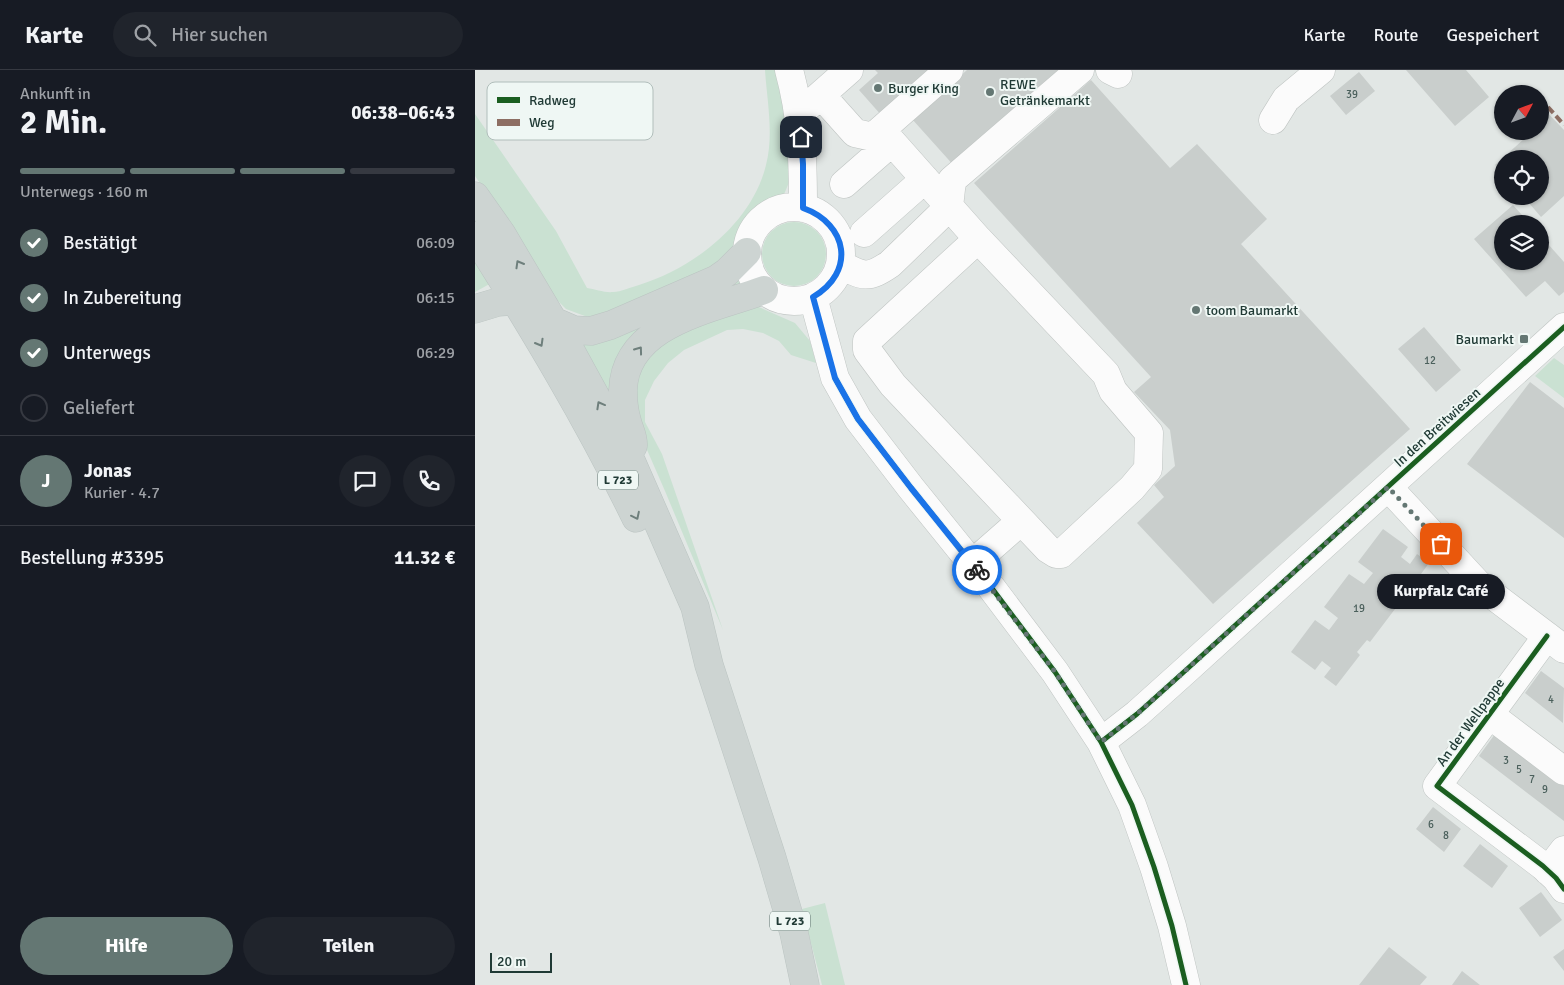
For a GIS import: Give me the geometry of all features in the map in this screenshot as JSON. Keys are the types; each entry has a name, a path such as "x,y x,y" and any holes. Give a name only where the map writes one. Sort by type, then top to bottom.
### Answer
{"main road":[{"name":"L 723","path":"475,196 501,234 568,346 632,463 695,607 709,665 772,858 794,934 805,985"},
{"name":"L 723","path":"475,236 516,301 611,466 709,665"},
{"path":"551,320 574,330 591,330 611,325 717,279 747,252"},
{"path":"632,463 633,440 623,402 623,389 625,371 639,346 690,314 764,290"},
{"path":"475,310 498,302 516,301"}],"street":[{"path":"789,70 799,114 803,164 803,208"},
{"path":"799,114 849,70"},
{"path":"821,95 855,133 873,137 949,70"},
{"path":"840,264 857,274 870,275 890,264 949,208 952,180 1080,70"},
{"path":"1273,120 1286,99 1321,70"},
{"path":"844,184 892,142 977,239 1106,374 1113,391 1149,433 1148,468 1133,488 1061,554 1055,554 1021,521 893,385 867,350 867,341 977,239"},
{"path":"864,233 925,179"},
{"path":"791,207 803,208 820,216 833,228 839,240 840,264 837,275 823,292 801,301 788,301 775,297 764,290 757,282 751,273 747,252 749,241 761,221 780,209 791,207"},
{"path":"813,297 835,378 858,419 991,587 1055,672 1101,742 1132,805 1148,849 1172,926 1187,985"},
{"name":"In den Breitwiesen","path":"1101,742 1137,714 1564,327"},
{"path":"1388,487 1478,584 1555,643"},
{"path":"972,564 1021,521"},
{"name":"An der Wellpappe","path":"1555,643 1489,715 1437,786 1559,870"},
{"path":"1489,715 1564,771"}],"green space":[{"path":"765,70 775,70 789,131 790,180 780,204 758,215 732,258 593,319 566,309 549,292 516,237 475,176 475,114 487,131 487,140 493,140 556,231 587,288 616,292 660,277 680,267 700,255 734,224 748,206 759,186 766,165 769,118"},
{"path":"794,222 812,228 820,236 826,254 820,272 812,280 794,286 776,280 768,272 762,254 768,236 776,228"},
{"path":"475,250 495,281 475,292"},
{"path":"738,276 743,291 664,321 614,403 579,346 601,341"},
{"path":"752,304 795,323 810,341 816,363 791,355 779,341 763,333 743,329 727,330 684,350 668,363 654,381 645,400 645,422 662,454 723,630 637,427 633,399 637,374 653,353 676,332"},
{"path":"1554,358 1564,365 1564,398 1535,376"},
{"path":"825,903 845,985 822,985 802,909"}],"building":[{"path":"875,70 931,70 882,116 859,90 878,73"},
{"path":"967,70 1065,70 956,168 912,119"},
{"path":"1406,70 1466,70 1489,97 1455,126"},
{"path":"1359,72 1375,91 1346,115 1330,96"},
{"name":"toom Baumarkt","path":"1091,80 1170,168 1197,144 1267,219 1241,244 1410,429 1213,604 1137,523 1164,497 1154,485 1175,466 1170,430 1134,392 1151,377 974,183"},
{"path":"1549,114 1564,130 1564,196 1543,215 1539,215 1531,205 1549,205 1549,150 1512,150 1523,140 1549,140"},
{"path":"1513,205 1522,215 1502,215"},
{"path":"1494,222 1494,261 1474,239"},
{"path":"1549,245 1564,262 1564,292 1559,296 1545,281 1526,297 1502,270 1549,270"},
{"path":"1424,327 1461,370 1436,392 1398,349"},
{"path":"1530,382 1564,408 1564,538 1467,464"},
{"path":"1383,529 1408,547 1401,557 1410,564 1417,554 1429,563 1405,596 1401,594 1392,606 1395,609 1370,642 1367,640 1357,652 1360,655 1336,686 1324,677 1331,668 1322,661 1315,670 1291,652 1315,620 1329,630 1338,618 1324,607 1349,574 1364,584 1373,573 1358,562"},
{"path":"1541,671 1564,688 1563,723 1525,693"},
{"path":"1495,734 1564,786 1564,821 1479,756"},
{"path":"1433,807 1461,829 1444,852 1416,829"},
{"path":"1480,844 1508,866 1492,888 1463,866"},
{"path":"1541,892 1562,920 1540,937 1519,908"},
{"path":"1389,947 1427,977 1420,985 1359,985"},
{"path":"1564,949 1564,971 1553,957"},
{"path":"1462,971 1480,985 1452,985"}],"marked path":[{"path":"1549,108 1564,125"}],"cycle path":[{"path":"1101,742 1137,714 1564,327"},
{"path":"835,378 858,419 991,587 1055,672 1101,742 1132,805 1154,867 1172,926 1186,985"},
{"path":"1547,636 1437,786 1543,866 1556,878 1564,889"}],"way so far":[{"path":"977,570 1055,672 1101,742 1137,714 1388,487 1441,544"}],"place":[{"name":"Burger King","path":"878,88"},
{"name":"REWE Getränkemarkt","path":"990,92"},
{"name":"toom Baumarkt","path":"1196,310"},
{"name":"Baumarkt","path":"1524,339"},
{"name":"Kurpfalz Café","path":"1441,544"}],"route":[{"path":"801,137 803,208 815,212 833,228 839,240 841,252 837,275 823,292 813,297 835,378 858,419 977,570"}]}
